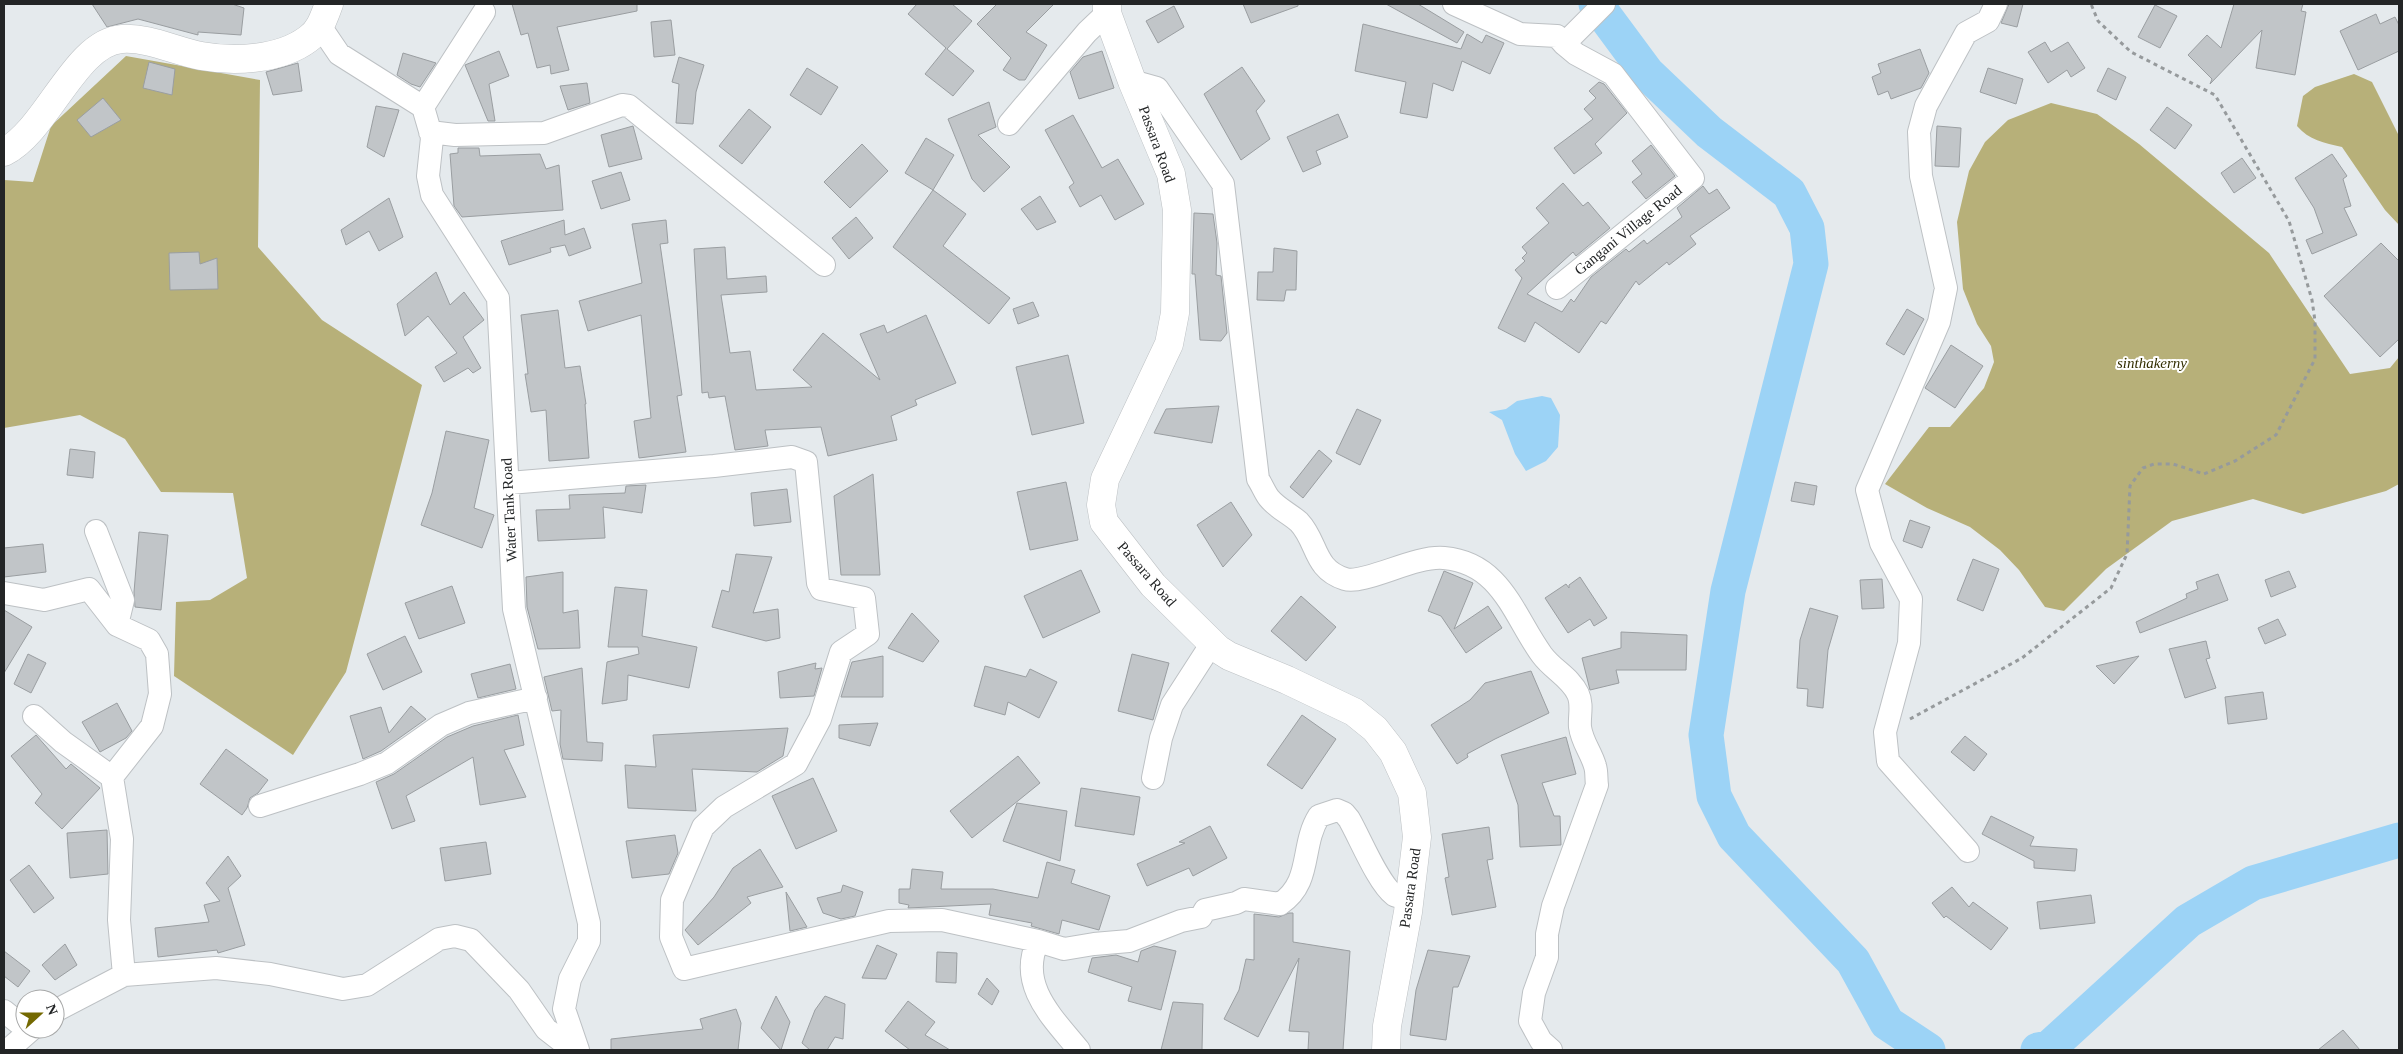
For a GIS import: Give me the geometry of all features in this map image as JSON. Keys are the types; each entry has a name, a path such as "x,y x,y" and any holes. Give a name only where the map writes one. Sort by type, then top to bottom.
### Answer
{"main road":[{"name":"Passara Road","path":"1107,8 1132,81 1171,174 1177,210 1175,313 1169,344 1105,478 1101,504 1104,522 1154,585 1212,643 1229,656 1287,680 1354,712 1375,729 1393,752 1412,794 1417,836 1410,896 1387,1026 1386,1050"},
{"path":"4,152 12,148 29,132 86,58 110,42 122,38 138,40 201,56 240,59 289,49 308,39 324,15"}],"street":[{"path":"1454,4 1520,34 1557,36 1564,44 1597,11"},
{"path":"1968,851 1888,761 1885,732 1909,643 1911,599 1881,543 1867,490 1939,322 1946,288 1921,176 1919,132 1926,106 1966,33 1988,21 1996,4"},
{"path":"1009,124 1107,8"},
{"path":"324,15 339,54 423,107 484,12"},
{"name":"Gangani Village Road","path":"1557,288 1693,178 1613,74 1576,54 1564,44"},
{"path":"1132,81 1157,88 1223,184 1258,479 1270,499 1300,523 1323,566 1347,580 1362,578 1407,563 1445,558 1467,564 1486,574 1502,589 1544,657 1572,683 1579,696 1582,711 1580,725 1582,738 1596,767 1597,785 1554,906 1547,934 1547,957 1534,993 1530,1021 1541,1042 1551,1050"},
{"path":"430,132 455,135 544,133 622,105 629,106 824,265"},
{"name":"Water Tank Road","path":"423,107 432,138 428,176 432,195 498,298 514,609 589,923 589,941 570,979 564,1009 578,1050"},
{"path":"509,483 714,466 792,457 806,462 818,583 821,589 864,598 868,634 841,652 820,719 796,764 724,807 703,827 672,900 672,937 684,969 889,921 942,920 1038,941 1064,949 1130,941 1181,921 1201,916 1205,910 1236,903 1244,898 1280,904 1291,896 1304,875 1305,856 1313,825 1319,816 1337,810 1344,813 1349,819 1382,881 1394,895 1400,897 1410,896"},
{"path":"96,531 123,600 117,625"},
{"path":"4,593 44,600 89,589 117,625 149,640 158,654 160,694 152,726 112,777"},
{"path":"1153,778 1172,705 1212,643"},
{"path":"260,806 360,774 387,763 442,725 468,713 536,698"},
{"path":"34,716 63,742 112,777 122,839 119,920 124,975"},
{"path":"65,1006 124,975 216,968 270,974 343,989 367,985 439,939 455,936 470,940 519,990 546,1030 573,1050"},
{"path":"1038,941 1032,954 1030,968 1034,984 1049,1014 1079,1050"},
{"path":"4,1011 15,1019"},
{"path":"8,1050 18,1039"}],"path":[{"path":"1885,732 2022,658 2111,588 2127,554 2130,486 2143,468 2154,464 2172,464 2204,474 2235,461 2276,435 2315,359 2316,321 2312,300 2289,221 2214,95 2131,52 2098,21 2091,4"}],"green space":[{"path":"126,56 260,80 258,247 322,320 422,385 346,672 293,755 174,676 176,602 210,600 247,578 233,493 161,492 125,439 80,415 4,428 4,180 33,182 51,126"},
{"path":"2354,74 2372,82 2399,136 2399,225 2385,210 2342,147 2312,138 2297,126 2303,96 2315,87"},
{"name":"sinthakerny","path":"2051,103 2097,114 2139,144 2269,253 2350,374 2390,368 2399,357 2399,484 2386,491 2303,514 2253,499 2172,521 2106,569 2064,611 2045,607 2019,570 2000,550 1970,527 1927,508 1885,484 1929,427 1950,427 1984,388 1994,362 1991,346 1977,324 1963,289 1957,222 1969,171 1985,142 2008,120"}],"water":[{"path":"1542,396 1551,398 1560,415 1558,447 1546,461 1526,471 1515,454 1502,420 1489,412 1506,409 1517,401"}],"building":[{"path":"92,4 232,4 244,8 241,35 198,32 198,35 138,19 107,27"},
{"path":"512,4 637,4 637,11 557,27 569,70 551,74 550,65 537,68 528,33 521,35"},
{"path":"917,4 952,4 972,21 947,49 974,71 953,96 925,74 946,48 908,14"},
{"path":"997,4 1054,4 1026,32 1047,45 1025,80 1019,80 1003,70 1011,58 977,24"},
{"path":"1243,4 1298,4 1298,6 1251,23"},
{"path":"1386,4 1418,4 1464,32 1457,43"},
{"path":"2009,4 2023,4 2017,27 2001,23"},
{"path":"2234,4 2303,4 2301,11 2306,12 2295,75 2256,68 2262,30 2210,84 2212,79 2188,55 2207,35 2221,48"},
{"path":"2155,5 2177,16 2160,48 2138,37"},
{"path":"1174,6 1184,27 1158,43 1146,21"},
{"path":"2376,14 2380,24 2395,17 2399,25 2399,51 2358,70 2340,31"},
{"path":"671,20 675,55 654,57 651,22"},
{"path":"1363,24 1461,49 1467,34 1482,43 1486,35 1504,43 1490,74 1462,61 1453,91 1433,83 1427,118 1400,113 1406,82 1355,71"},
{"path":"2045,42 2051,52 2068,42 2085,68 2071,77 2067,70 2048,83 2028,52"},
{"path":"1920,49 1929,73 1921,88 1891,99 1888,91 1878,95 1872,77 1881,73 1878,64"},
{"path":"499,51 509,76 489,84 495,121 488,121 465,65"},
{"path":"1102,51 1114,88 1079,99 1070,72 1083,57"},
{"path":"403,53 436,63 420,87 411,84 397,75"},
{"path":"679,57 704,65 696,92 693,124 676,123 679,84 672,82"},
{"path":"149,62 175,69 172,95 143,88"},
{"path":"298,63 302,91 273,95 266,72"},
{"path":"1242,67 1265,101 1256,111 1270,139 1241,160 1204,94"},
{"path":"807,68 838,87 821,115 790,95"},
{"path":"1988,68 2023,79 2016,104 1980,92"},
{"path":"2108,68 2126,77 2116,100 2097,91"},
{"path":"1599,82 1604,84 1627,113 1595,144 1602,153 1574,174 1554,148 1593,119 1584,109 1596,98 1589,91"},
{"path":"587,83 590,103 568,110 560,86"},
{"path":"103,98 121,120 91,137 77,120"},
{"path":"989,102 996,127 978,135 1010,167 984,192 972,179 948,119"},
{"path":"376,106 399,110 384,157 367,147"},
{"path":"2167,107 2192,125 2175,149 2150,130"},
{"path":"749,109 771,127 742,164 719,146"},
{"path":"1338,114 1348,137 1316,151 1321,164 1303,172 1287,137"},
{"path":"1073,115 1102,168 1118,159 1144,204 1115,220 1101,195 1080,207 1069,187 1074,183 1045,130"},
{"path":"633,126 642,159 609,167 601,135"},
{"path":"1937,126 1961,128 1959,167 1935,166"},
{"path":"926,138 954,155 933,190 905,173"},
{"path":"862,144 888,171 850,208 824,182"},
{"path":"1651,145 1675,176 1646,199 1632,182 1642,174 1632,161"},
{"path":"458,148 479,148 480,156 540,154 546,169 559,165 563,210 462,217 454,206 450,154 458,153"},
{"path":"2332,154 2347,176 2343,179 2351,206 2344,208 2357,235 2312,254 2306,240 2323,233 2314,208 2295,178"},
{"path":"2242,158 2256,178 2234,193 2221,173"},
{"path":"621,172 630,200 601,209 592,181"},
{"path":"1563,183 1583,206 1588,202 1610,228 1576,256 1573,252 1527,294 1562,312 1571,299 1574,302 1591,277 1626,249 1629,252 1644,240 1647,244 1682,217 1677,208 1703,186 1709,194 1717,189 1730,208 1690,236 1696,244 1669,265 1667,262 1639,285 1636,281 1606,324 1601,321 1579,353 1535,322 1525,342 1498,328 1522,278 1515,270 1525,261 1522,258 1527,253 1522,247 1549,223 1536,208"},
{"path":"933,190 966,214 943,246 1010,298 989,324 893,247"},
{"path":"1040,196 1056,222 1037,230 1021,209"},
{"path":"389,198 403,237 379,251 369,231 346,245 341,230"},
{"path":"1194,213 1213,214 1217,243 1216,275 1221,276 1227,333 1221,341 1200,340 1195,274 1192,274"},
{"path":"856,217 873,238 849,259 832,238"},
{"path":"564,220 565,235 584,228 591,248 569,256 565,245 550,248 551,252 509,265 501,241"},
{"path":"666,220 668,243 660,244 682,395 677,396 686,452 639,458 634,421 651,418 641,315 588,331 579,301 642,283 632,224"},
{"path":"2381,243 2399,261 2399,339 2380,357 2324,296"},
{"path":"725,247 727,279 766,276 767,292 721,295 730,353 750,351 756,390 812,387 793,370 823,333 880,380 860,334 884,325 887,333 926,315 956,383 915,400 917,405 891,416 897,440 828,456 821,427 765,430 768,446 735,450 725,396 709,398 708,392 702,393 694,249"},
{"path":"1274,248 1297,251 1296,290 1286,290 1284,301 1257,300 1258,272 1273,272"},
{"path":"199,252 200,264 217,258 218,289 170,290 169,253"},
{"path":"436,272 450,305 464,292 484,320 463,337 481,368 473,373 468,368 444,382 435,367 457,353 428,316 405,336 397,304"},
{"path":"1033,302 1039,316 1018,324 1013,309"},
{"path":"1907,309 1924,319 1904,355 1886,344"},
{"path":"558,310 565,368 580,366 586,404 589,458 549,461 546,410 531,412 525,374 528,374 521,315"},
{"path":"1951,345 1983,366 1955,408 1925,388"},
{"path":"1068,355 1084,423 1032,435 1016,367"},
{"path":"1219,406 1212,443 1154,433 1166,409"},
{"path":"1357,409 1381,420 1360,465 1336,453"},
{"path":"446,431 489,440 474,508 494,515 482,548 421,525 432,493"},
{"path":"70,449 95,452 93,478 67,475"},
{"path":"1319,450 1332,461 1303,498 1290,487"},
{"path":"873,474 880,575 841,575 834,496"},
{"path":"1066,482 1078,540 1030,550 1017,492"},
{"path":"1795,482 1817,486 1814,505 1791,501"},
{"path":"646,485 642,513 603,507 605,538 538,541 536,510 570,509 569,495 625,493 626,486"},
{"path":"787,489 791,522 754,526 751,493"},
{"path":"1231,502 1252,535 1223,567 1197,525"},
{"path":"1910,520 1930,527 1922,548 1903,541"},
{"path":"139,532 168,535 161,610 135,607 134,592"},
{"path":"43,544 46,572 4,577 4,548"},
{"path":"736,554 772,557 753,613 778,609 780,638 766,641 712,627 722,590 729,592"},
{"path":"1973,559 1999,569 1983,611 1957,600"},
{"path":"1081,570 1100,612 1043,638 1024,596"},
{"path":"1444,571 1473,583 1454,629 1488,606 1502,628 1466,653 1441,616 1428,611"},
{"path":"2289,571 2296,587 2271,597 2265,580"},
{"path":"563,572 563,613 578,610 580,648 538,649 527,607 526,577"},
{"path":"2218,574 2228,600 2140,633 2136,622 2187,598 2186,594 2198,589 2196,582"},
{"path":"1580,577 1607,618 1594,626 1590,619 1568,633 1545,598 1566,584 1569,588 1569,585"},
{"path":"1882,579 1884,608 1862,609 1860,580"},
{"path":"452,586 465,623 419,639 405,603"},
{"path":"615,587 647,590 642,636 697,647 689,688 628,675 627,700 602,704 607,662 639,654 638,647 608,647"},
{"path":"1301,596 1336,627 1306,661 1271,631"},
{"path":"1810,608 1838,616 1828,650 1823,708 1807,706 1808,689 1797,688 1800,640"},
{"path":"4,610 32,627 4,673"},
{"path":"912,613 939,641 923,662 888,648"},
{"path":"2278,619 2286,635 2265,644 2258,628"},
{"path":"1621,632 1687,635 1686,670 1616,670 1619,683 1590,690 1582,658 1621,648"},
{"path":"405,636 422,672 383,690 367,654"},
{"path":"2206,641 2210,658 2206,659 2216,688 2185,698 2169,649"},
{"path":"28,654 46,663 31,693 14,684"},
{"path":"1132,654 1169,663 1153,720 1118,711"},
{"path":"883,656 883,697 841,697 852,662"},
{"path":"2139,656 2114,684 2096,666"},
{"path":"816,663 815,669 822,668 814,696 780,698 778,672"},
{"path":"510,664 516,689 478,698 471,674"},
{"path":"985,666 1026,677 1030,669 1057,682 1039,718 1008,702 1005,715 974,706"},
{"path":"582,668 587,742 603,743 602,761 563,759 560,744 561,710 552,711 544,677"},
{"path":"1531,671 1549,713 1467,754 1468,757 1457,764 1431,725 1470,700 1485,683"},
{"path":"2263,692 2267,719 2228,724 2225,697"},
{"path":"117,703 132,731 126,738 100,752 82,722"},
{"path":"411,706 426,719 381,751 363,759 350,716 381,707 389,733"},
{"path":"518,715 524,745 504,750 526,797 480,805 473,757 406,796 415,821 392,829 376,782 394,774 447,737 473,726"},
{"path":"1302,715 1336,739 1302,789 1267,765"},
{"path":"878,723 870,746 839,738 839,725"},
{"path":"788,728 783,756 757,772 692,769 696,811 628,808 625,765 656,767 653,735"},
{"path":"36,735 66,769 71,764 100,788 62,829 35,803 42,794 11,756"},
{"path":"1965,736 1987,754 1974,771 1951,752"},
{"path":"1566,737 1576,774 1542,783 1554,816 1560,816 1561,845 1520,847 1518,805 1501,755"},
{"path":"226,749 268,780 258,793 250,798 247,808 242,815 200,784"},
{"path":"1018,756 1040,783 972,838 950,811"},
{"path":"813,778 837,831 796,849 772,796"},
{"path":"1081,788 1140,797 1134,835 1075,826"},
{"path":"1017,803 1067,811 1060,861 1003,841"},
{"path":"1991,816 2034,837 2030,846 2077,849 2075,871 2034,868 2034,861 1982,834"},
{"path":"1210,826 1227,858 1193,876 1189,868 1147,886 1137,864 1185,843 1179,842"},
{"path":"1489,827 1493,859 1487,860 1496,907 1452,915 1445,878 1449,877 1442,834"},
{"path":"107,830 108,874 70,878 67,833"},
{"path":"675,835 678,853 669,874 632,878 626,841"},
{"path":"486,842 491,874 445,881 440,848"},
{"path":"760,849 783,887 747,897 751,903 698,945 685,930 714,897 733,868"},
{"path":"228,856 241,876 228,888 245,945 218,953 217,950 158,957 155,928 209,922 204,905 220,901 206,883"},
{"path":"1047,862 1075,870 1071,883 1110,896 1099,930 1062,920 1059,934 1031,926 1032,923 989,915 991,904 908,908 909,905 899,903 899,889 910,889 912,869 943,872 941,889 993,889 1038,898"},
{"path":"29,865 54,898 34,913 10,880"},
{"path":"843,885 863,892 855,916 841,919 823,913 817,898 841,892"},
{"path":"1952,887 1969,907 1973,902 2008,928 1991,950 1946,916 1944,918 1932,903"},
{"path":"786,892 807,927 790,931"},
{"path":"2091,895 2095,923 2040,929 2037,902"},
{"path":"1293,913 1293,942 1350,951 1343,1050 1308,1050 1309,1032 1289,1031 1299,958 1258,1037 1224,1019 1239,990 1246,959 1254,960 1254,914 1279,917"},
{"path":"65,944 77,965 55,980 42,965"},
{"path":"877,945 897,954 886,979 862,978"},
{"path":"1154,946 1176,951 1161,1010 1128,1001 1132,987 1088,972 1092,958 1116,955 1138,962 1141,951"},
{"path":"1428,950 1470,956 1458,987 1453,987 1446,1040 1410,1035 1416,990"},
{"path":"4,951 30,971 18,987 4,976"},
{"path":"937,952 957,953 956,983 936,982"},
{"path":"987,978 999,991 992,1005 978,994"},
{"path":"776,996 790,1022 781,1050 761,1028"},
{"path":"825,996 845,1004 843,1039 835,1037 827,1050 810,1050 802,1043 815,1010"},
{"path":"908,1001 935,1022 925,1035 950,1050 910,1050 885,1031"},
{"path":"1173,1002 1203,1004 1202,1050 1161,1050"},
{"path":"736,1009 741,1023 738,1050 611,1050 611,1039 703,1029 700,1019"},
{"path":"2343,1030 2360,1050 2318,1050"}],"waterway":[{"path":"1596,4 1647,73 1709,132 1789,193 1807,228 1811,264 1728,591 1706,735 1714,796 1734,836 1853,961 1887,1023 1928,1050"},
{"path":"2038,1050 2049,1048 2188,921 2253,883 2399,840"}]}
